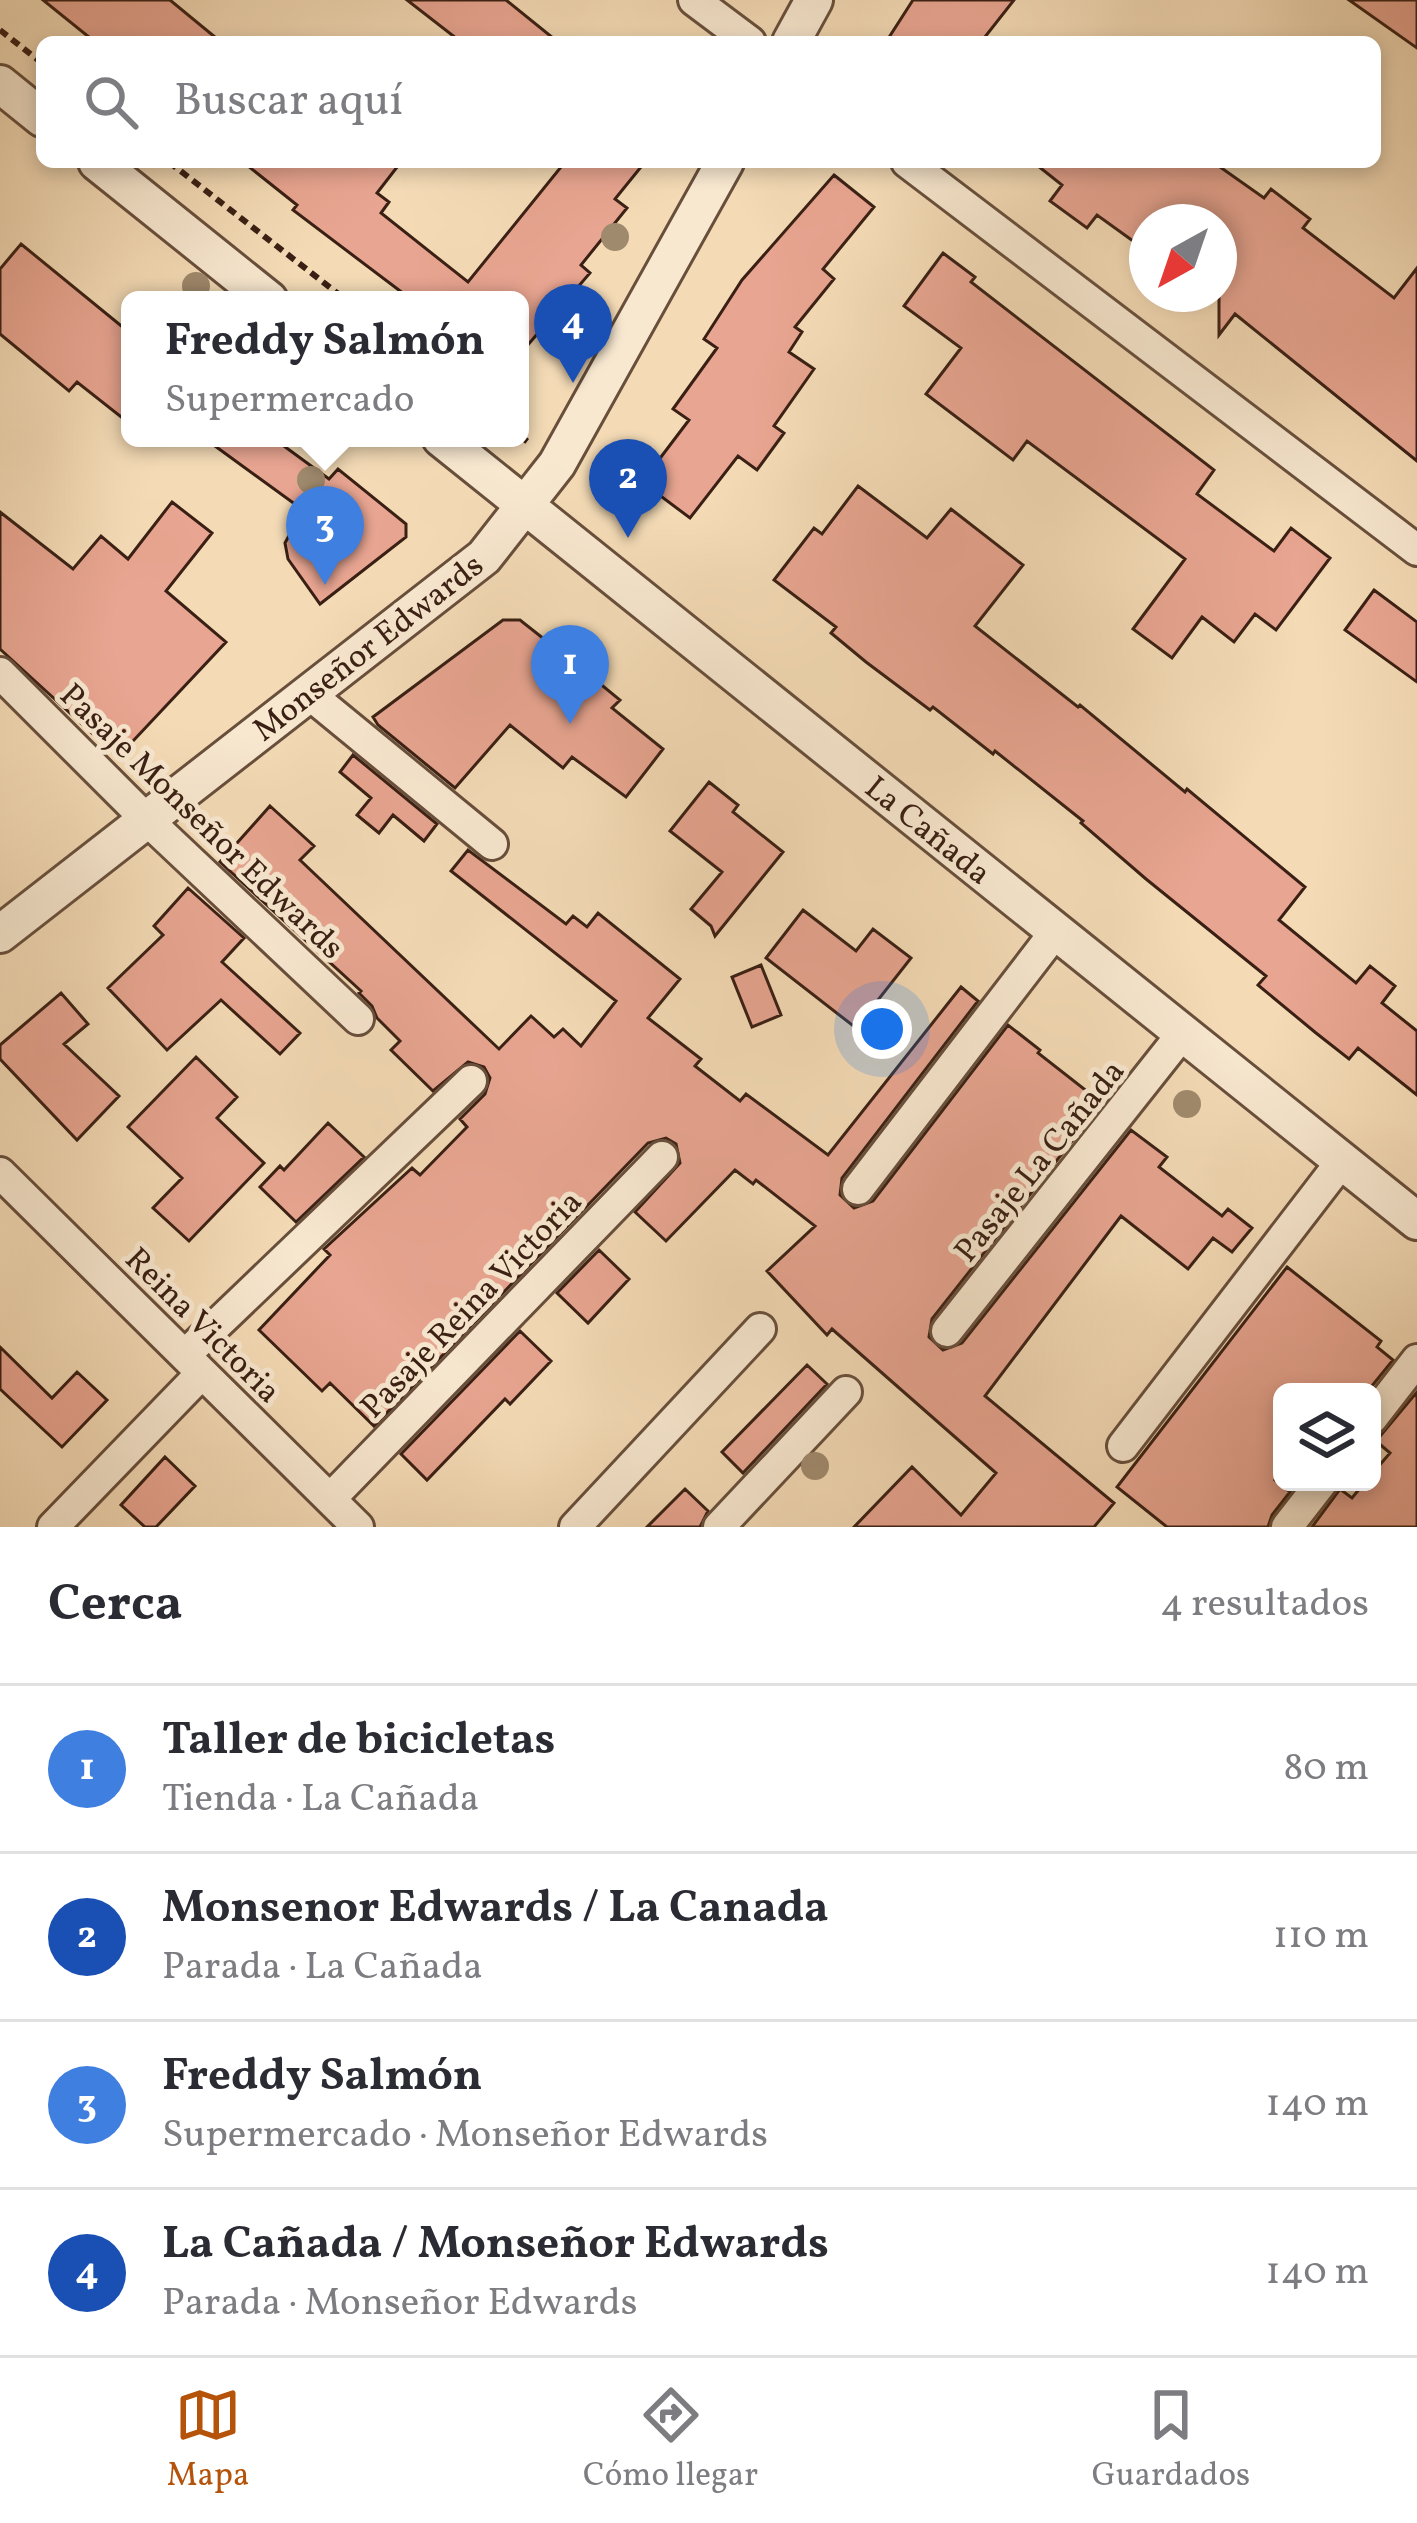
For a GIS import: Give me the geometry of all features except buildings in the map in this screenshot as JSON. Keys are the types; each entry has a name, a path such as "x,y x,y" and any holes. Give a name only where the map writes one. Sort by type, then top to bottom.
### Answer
{"street":[{"path":"694,0 742,36"},
{"path":"793,36 814,0"},
{"path":"0,84 36,113"},
{"path":"104,168 258,291"},
{"name":"Monseñor Edwards","path":"0,934 484,557 527,507 586,415 721,168"},
{"path":"915,168 1417,550"},
{"name":"La Cañada","path":"452,447 1417,1220"},
{"name":"Pasaje Monseñor Edwards","path":"0,673 146,819 358,1018"},
{"path":"308,693 492,844"},
{"path":"858,1189 1056,931"},
{"name":"Pasaje La Cañada","path":"946,1331 1184,1034"},
{"path":"53,1527 193,1364 472,1082"},
{"name":"Pasaje Reina Victoria","path":"330,1499 662,1157"},
{"path":"1123,1446 1342,1161"},
{"name":"Reina Victoria","path":"0,1173 358,1527"},
{"path":"575,1527 760,1329"},
{"path":"1381,1406 1417,1360"},
{"path":"719,1527 846,1392"},
{"path":"1286,1527 1315,1491"}],"path":[{"path":"0,30 36,58"},
{"path":"177,168 334,291"}],"place":[{"name":"La Cañada / Monseñor Edwards","path":"573,383"},
{"name":"Monsenor Edwards / La Canada","path":"628,538"},
{"name":"Freddy Salmón","path":"325,585"},
{"name":"Taller de bicicletas","path":"570,724"}]}
